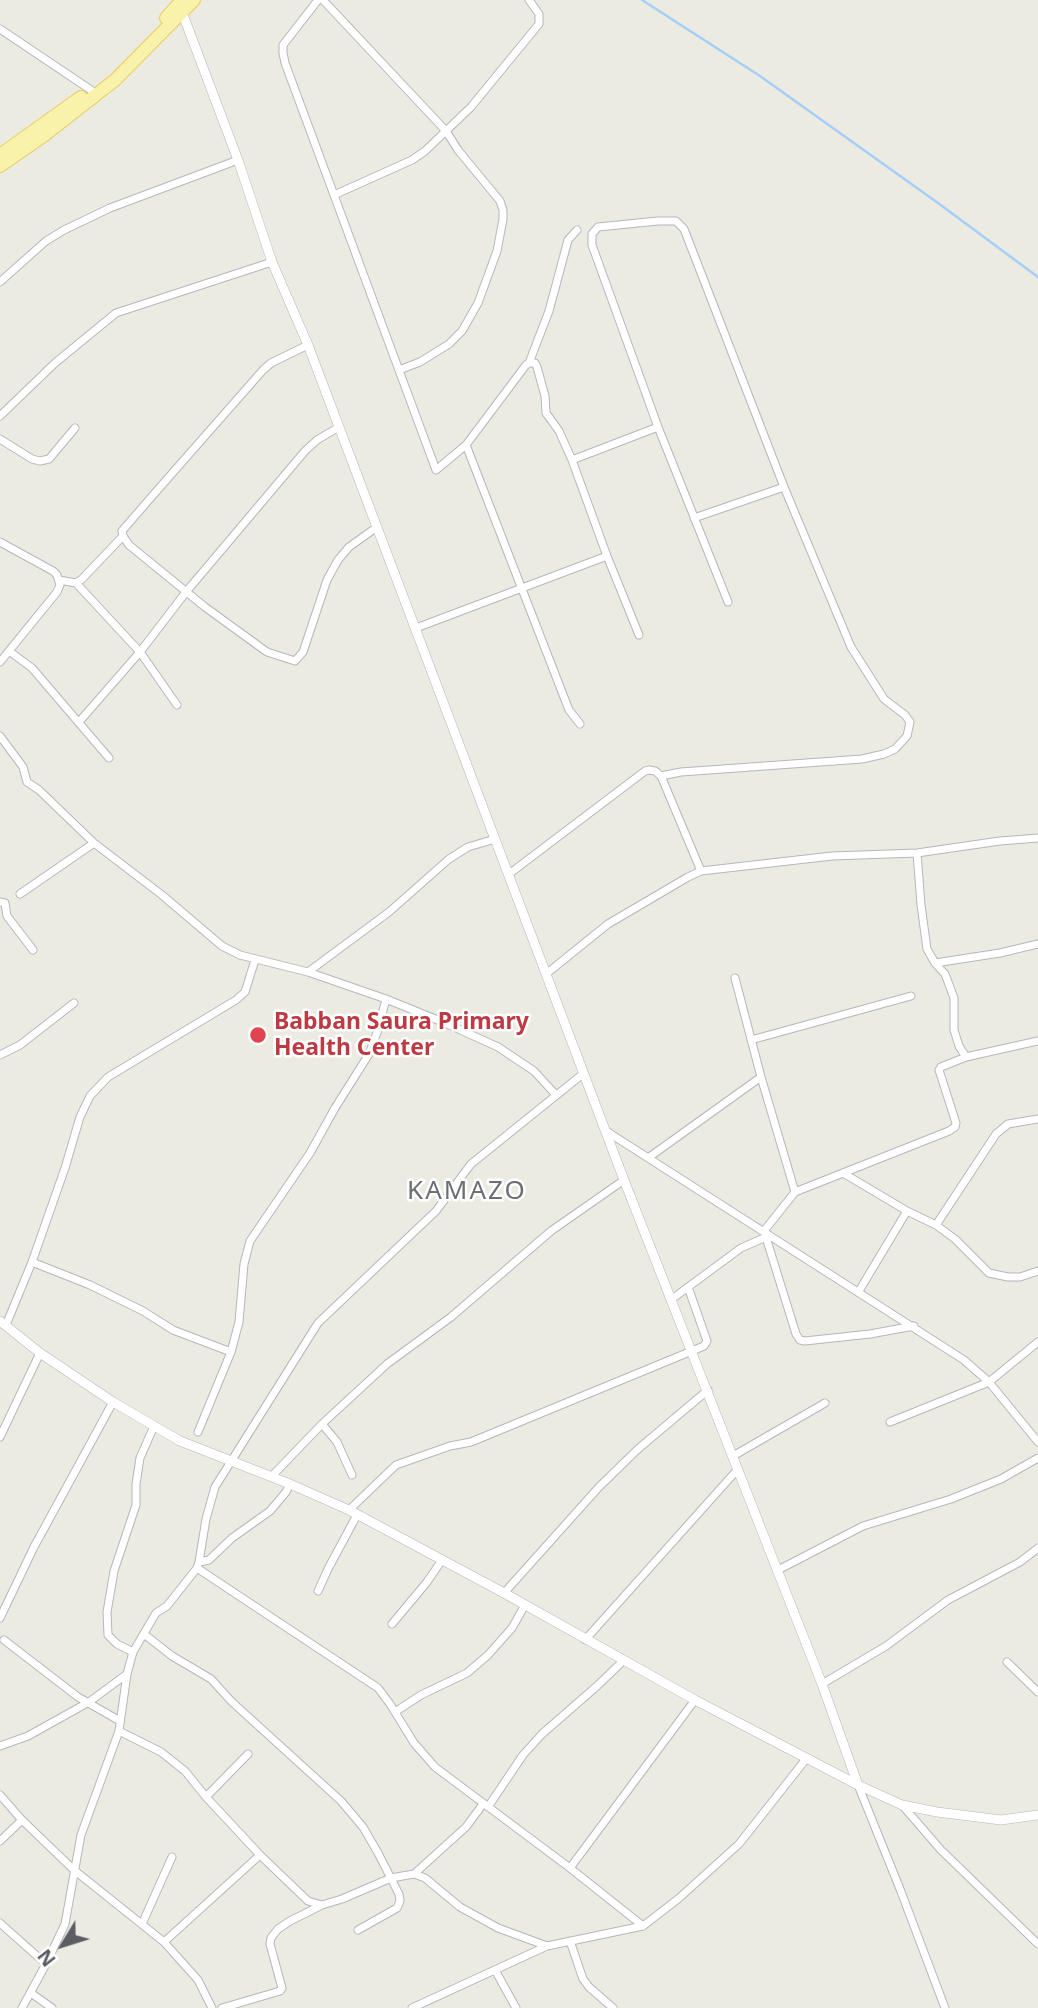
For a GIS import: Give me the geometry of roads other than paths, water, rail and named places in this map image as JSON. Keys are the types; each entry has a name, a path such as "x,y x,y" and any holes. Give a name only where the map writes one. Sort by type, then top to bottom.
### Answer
{"main road":[{"path":"0,155 91,90 158,26 182,6 194,0"},
{"path":"0,166 115,80 182,6"}],"street":[{"path":"399,370 420,362 449,344 462,331 478,303 497,251 503,219 500,201 458,150 446,131 321,0 290,34 283,53 334,195 436,470 466,445 529,363 549,311 568,240 577,230"},
{"path":"334,195 412,160 471,107 538,24 539,14 528,0"},
{"path":"182,6 272,262 308,345 624,1180 778,1570 945,2008"},
{"path":"0,29 91,90"},
{"path":"0,282 46,241 64,230 110,208 238,160"},
{"path":"661,776 681,772 862,759 895,749 908,736 910,722 884,699 851,647 784,487 684,229 676,222 667,221 598,228 592,234 592,245 658,427 728,602"},
{"path":"0,416 55,363 116,313 272,262"},
{"path":"308,345 262,370 122,531 123,536 129,545 186,592 267,652 295,662 303,652 327,580 338,560 349,547 377,527"},
{"path":"529,363 535,363 537,367 545,396 545,413 559,431 572,460 639,635"},
{"path":"79,722 305,451 339,427"},
{"path":"572,460 658,427"},
{"path":"0,439 32,459 40,461 49,459 75,428"},
{"path":"466,445 569,709 580,724"},
{"path":"694,518 784,487"},
{"path":"76,583 123,536"},
{"path":"0,542 53,571 59,580 57,592 0,662"},
{"path":"415,628 607,556"},
{"path":"59,580 76,583 140,652 177,705"},
{"path":"9,651 32,668 109,758"},
{"path":"0,736 23,766 27,782 39,790 94,843 162,895 222,946 255,960 308,972 445,1023 498,1047 534,1071 556,1094"},
{"path":"509,874 645,771 654,771 661,776 701,871"},
{"path":"546,974 608,924 701,871 832,856 917,853 1038,838"},
{"path":"308,972 390,912 449,859 468,847 495,839"},
{"path":"20,894 94,843"},
{"path":"917,853 927,949 945,974 954,998 954,1030 959,1046 967,1058"},
{"path":"0,902 5,903 7,916 33,950"},
{"path":"935,962 1000,953 1038,944"},
{"path":"255,960 245,992 236,1000 108,1077 90,1096 80,1117 32,1262 3,1323 40,1353 113,1402 180,1441 232,1460 353,1512 695,1700 858,1785 902,1805 937,1812 1001,1820 1038,1815"},
{"path":"735,978 795,1192"},
{"path":"751,1040 911,996"},
{"path":"198,1432 231,1352 239,1322 244,1264 250,1241 310,1153 369,1054 386,999"},
{"path":"0,1055 20,1045 74,1003"},
{"path":"672,1299 741,1248 765,1234 795,1192 955,1127 939,1068 967,1058 1038,1041"},
{"path":"22,2008 65,1924 81,1835 119,1731 133,1652 156,1613 167,1606 198,1565 215,1487 318,1323 436,1211 471,1164 584,1073"},
{"path":"648,1158 761,1077"},
{"path":"936,1225 996,1134 1008,1124 1038,1119"},
{"path":"606,1131 964,1360 989,1382 1038,1442"},
{"path":"843,1172 907,1211 936,1225 955,1239 989,1273 1020,1277 1038,1271"},
{"path":"271,1477 322,1424 387,1364 451,1317 551,1231 624,1180"},
{"path":"859,1291 907,1211"},
{"path":"765,1234 796,1334 800,1339 805,1341 870,1334 914,1326"},
{"path":"32,1262 100,1290 143,1311 173,1330 231,1352"},
{"path":"318,1591 353,1512 396,1465 450,1446 471,1442 704,1346 707,1340 688,1287"},
{"path":"890,1422 989,1382 1038,1342"},
{"path":"0,1437 40,1353"},
{"path":"504,1593 598,1487 708,1390"},
{"path":"0,1618 34,1547 113,1402"},
{"path":"733,1456 825,1403"},
{"path":"322,1424 337,1442 352,1475"},
{"path":"133,1652 117,1644 108,1635 107,1612 114,1571 136,1505 140,1458 154,1426"},
{"path":"778,1570 863,1526 951,1499 1002,1479 1038,1458"},
{"path":"585,1640 738,1469"},
{"path":"198,1565 209,1560 232,1538 270,1511 290,1484"},
{"path":"822,1684 886,1646 948,1600 1020,1562 1038,1548"},
{"path":"392,1624 442,1560"},
{"path":"198,1565 378,1688 414,1743 435,1767 643,1926"},
{"path":"395,1712 421,1695 467,1673 488,1655 512,1628 525,1605"},
{"path":"144,1634 172,1656 211,1679 232,1702 341,1801 363,1827 399,1894 400,1905 358,1930"},
{"path":"4,1640 78,1697 120,1721"},
{"path":"414,1874 466,1827 542,1734 624,1660"},
{"path":"1007,1662 1038,1692"},
{"path":"0,1746 28,1736 89,1702 127,1674"},
{"path":"570,1868 695,1700"},
{"path":"119,1731 161,1752 185,1771 260,1855 308,1901 322,1905"},
{"path":"206,1797 248,1754"},
{"path":"412,2008 547,1946 643,1926 678,1899 739,1843 806,1759"},
{"path":"0,1795 74,1870 164,1942 198,1980 212,2008"},
{"path":"902,1805 941,1850 1038,1944"},
{"path":"0,1841 22,1820"},
{"path":"164,1942 260,1855"},
{"path":"142,1924 172,1857"},
{"path":"222,2008 280,1992 282,1988 270,1944 278,1929 322,1905 391,1878 414,1874 425,1878 460,1907 498,1928 547,1946"},
{"path":"0,1923 46,1964"},
{"path":"570,1941 583,1979 613,2008"},
{"path":"495,1970 516,2008"},
{"path":"31,1993 52,2008"}],"waterway":[{"path":"642,0 760,76 1038,277"}],"place":[{"name":"Babban Saura Primary Health Center","path":"258,1035"}],"district":[{"name":"KAMAZO","path":"467,1192"}]}
